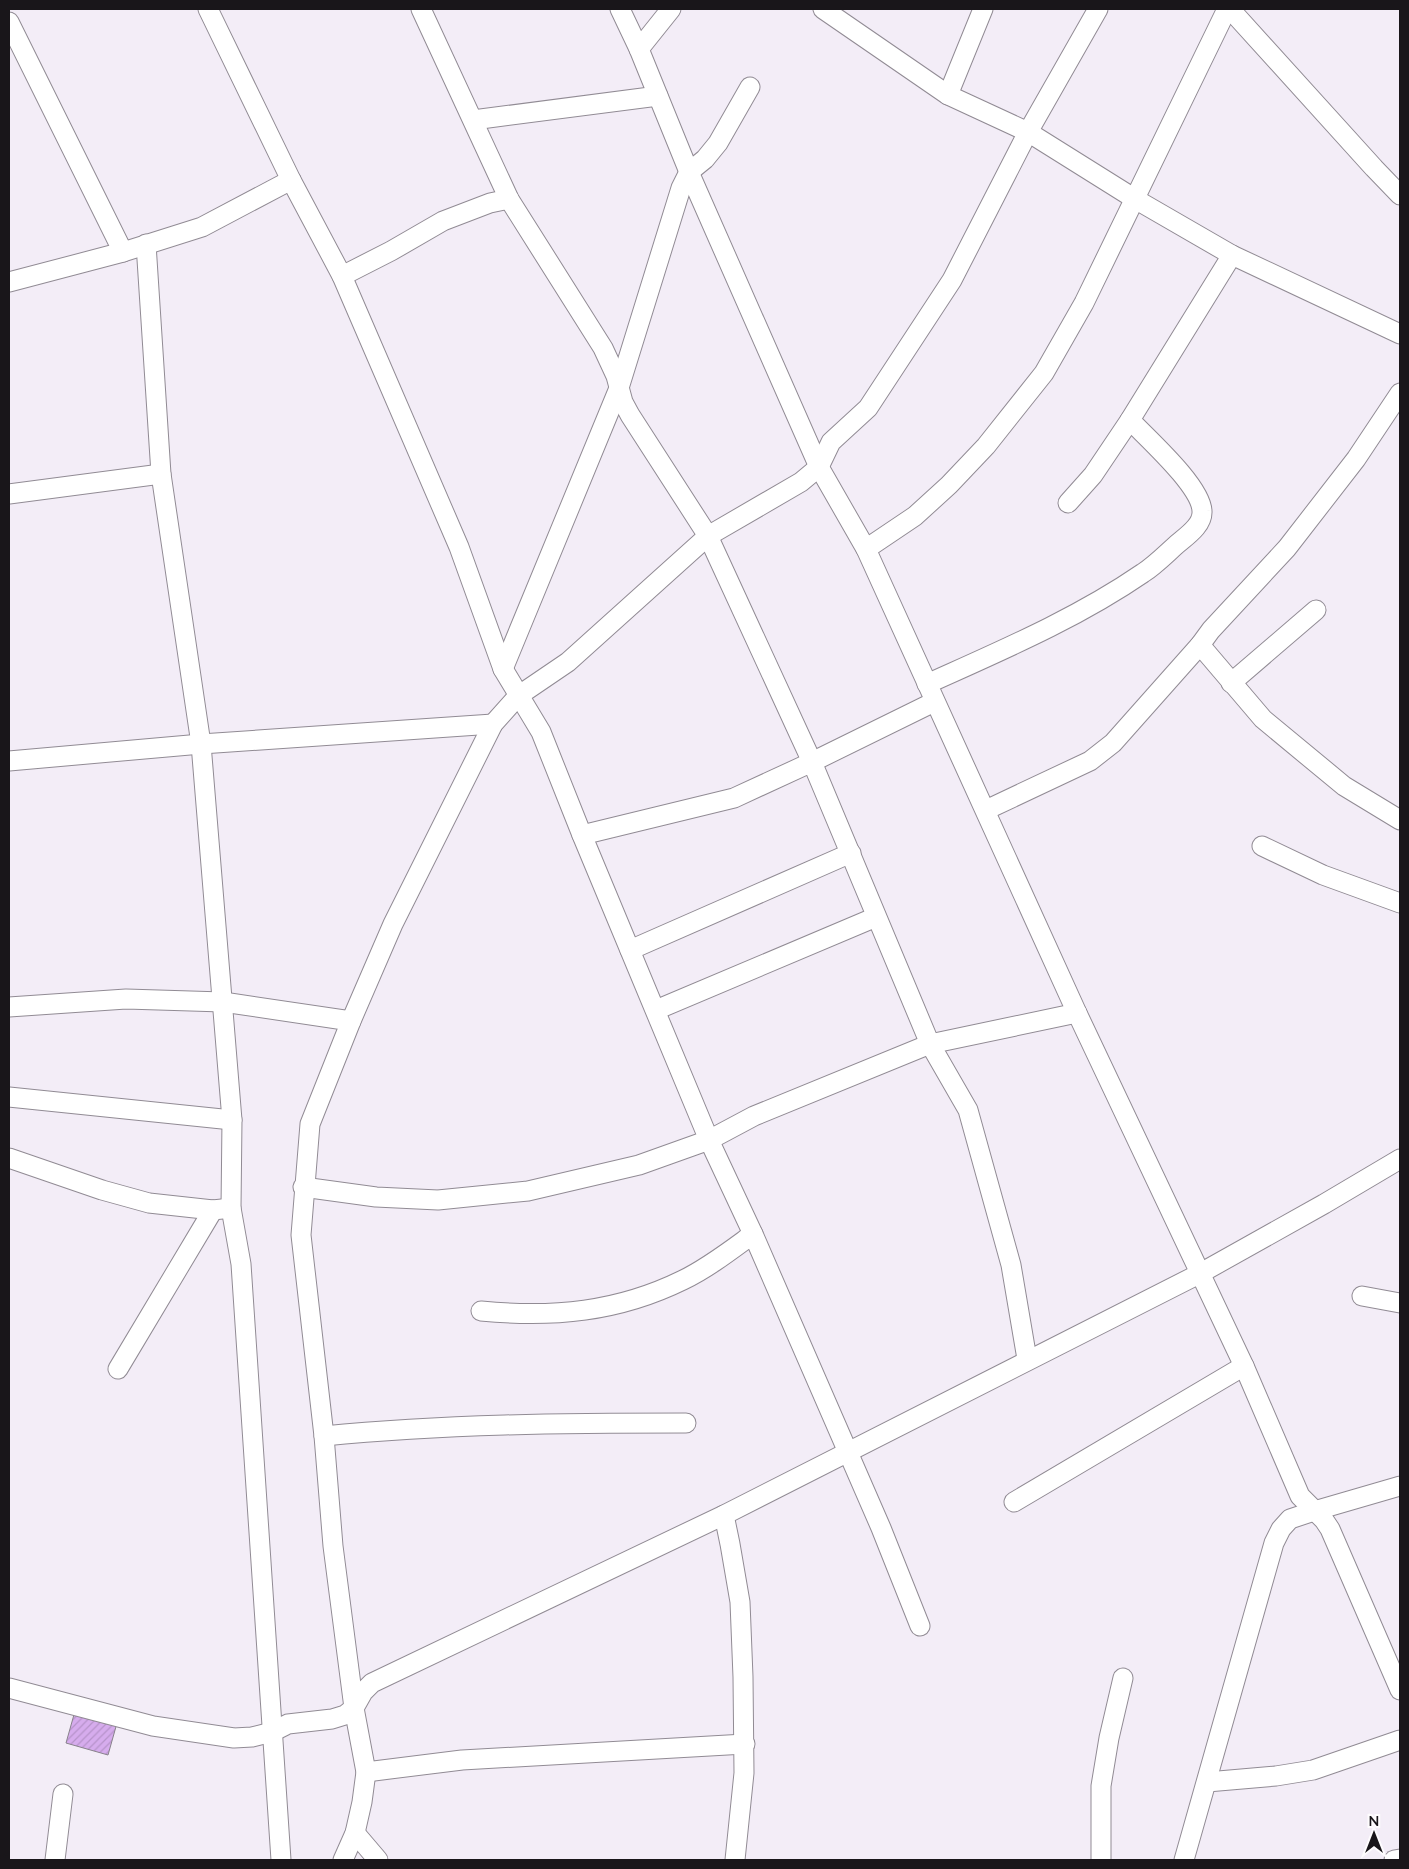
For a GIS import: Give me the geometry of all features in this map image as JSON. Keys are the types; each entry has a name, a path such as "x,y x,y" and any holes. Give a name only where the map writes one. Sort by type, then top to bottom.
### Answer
{"street":[{"path":"208,9 291,180 342,276 459,548 503,668 518,696 542,732 582,835 709,1140 753,1234 881,1528 920,1626"},
{"path":"421,9 509,199 603,348 630,416 708,536 812,762 930,1044 968,1110 1010,1265 1028,1359"},
{"path":"620,9 639,49 690,172 818,467 866,549 1077,1013 1244,1366 1300,1496 1324,1520 1330,1529 1393,1652 1400,1690"},
{"path":"639,49 671,9"},
{"path":"823,9 948,94 1028,132 1135,199 1232,255 1400,334"},
{"path":"948,94 983,9"},
{"path":"343,1860 355,1833 366,1772 354,1708 333,1546 324,1436 301,1234 303,1188 310,1124 351,1021 393,924 493,724 518,696 568,662 708,536 801,482 818,467 831,442 868,408 952,280 1028,132 1098,9"},
{"path":"866,549 915,516 949,485 986,446 1044,373 1084,303 1229,9 1400,195"},
{"path":"9,22 17,59 123,252"},
{"path":"503,668 620,388 681,188 690,172 705,159 718,143 750,87"},
{"path":"473,120 658,96"},
{"path":"9,282 123,252 202,227 291,180"},
{"path":"342,276 443,221 490,203 509,199"},
{"path":"146,244 161,474 201,744 223,1002 232,1120 222,1209 241,1264 281,1860"},
{"path":"1068,503 1093,475 1130,420 1232,255"},
{"path":"986,810 1090,762 1120,736 1211,630 1287,548 1356,459 1400,393"},
{"path":"582,835 734,798 812,762 930,693 1104,598 1144,572 1192,531 1201,520 1202,510 1192,486 1130,420"},
{"path":"9,494 161,474"},
{"path":"1231,683 1316,610"},
{"path":"1200,645 1263,719 1344,786 1400,820"},
{"path":"9,761 201,744 493,724"},
{"path":"1262,846 1323,875 1400,903"},
{"path":"630,950 851,853"},
{"path":"656,1010 876,917"},
{"path":"9,1007 126,998 223,1002 351,1021"},
{"path":"303,1188 376,1197 438,1200 528,1191 639,1165 709,1140 754,1116 930,1044 1077,1013"},
{"path":"9,1097 232,1120"},
{"path":"9,1158 102,1190 149,1203 222,1209"},
{"path":"9,1688 153,1726 234,1738 252,1737 272,1732 288,1724 332,1719 345,1715 354,1708 363,1692 372,1683 724,1515 1028,1359 1199,1274 1400,1159"},
{"path":"118,1369 222,1209"},
{"path":"481,1311 518,1314 572,1313 628,1302 683,1280 753,1234"},
{"path":"1362,1296 1400,1303"},
{"path":"1014,1502 1244,1366"},
{"path":"324,1436 383,1430 483,1425 686,1423"},
{"path":"1184,1860 1274,1542 1281,1529 1290,1520 1314,1511 1400,1486"},
{"path":"724,1515 740,1602 745,1744 744,1773 734,1860"},
{"path":"1101,1860 1101,1786 1109,1738 1124,1678"},
{"path":"1207,1782 1276,1776 1313,1770 1400,1740"},
{"path":"366,1772 462,1760 745,1744"},
{"path":"55,1860 63,1794"},
{"path":"355,1833 378,1860"},
{"path":"1394,1860 1400,1859"}],"building":[{"path":"75,1711 117,1723 108,1755 66,1743"}]}
